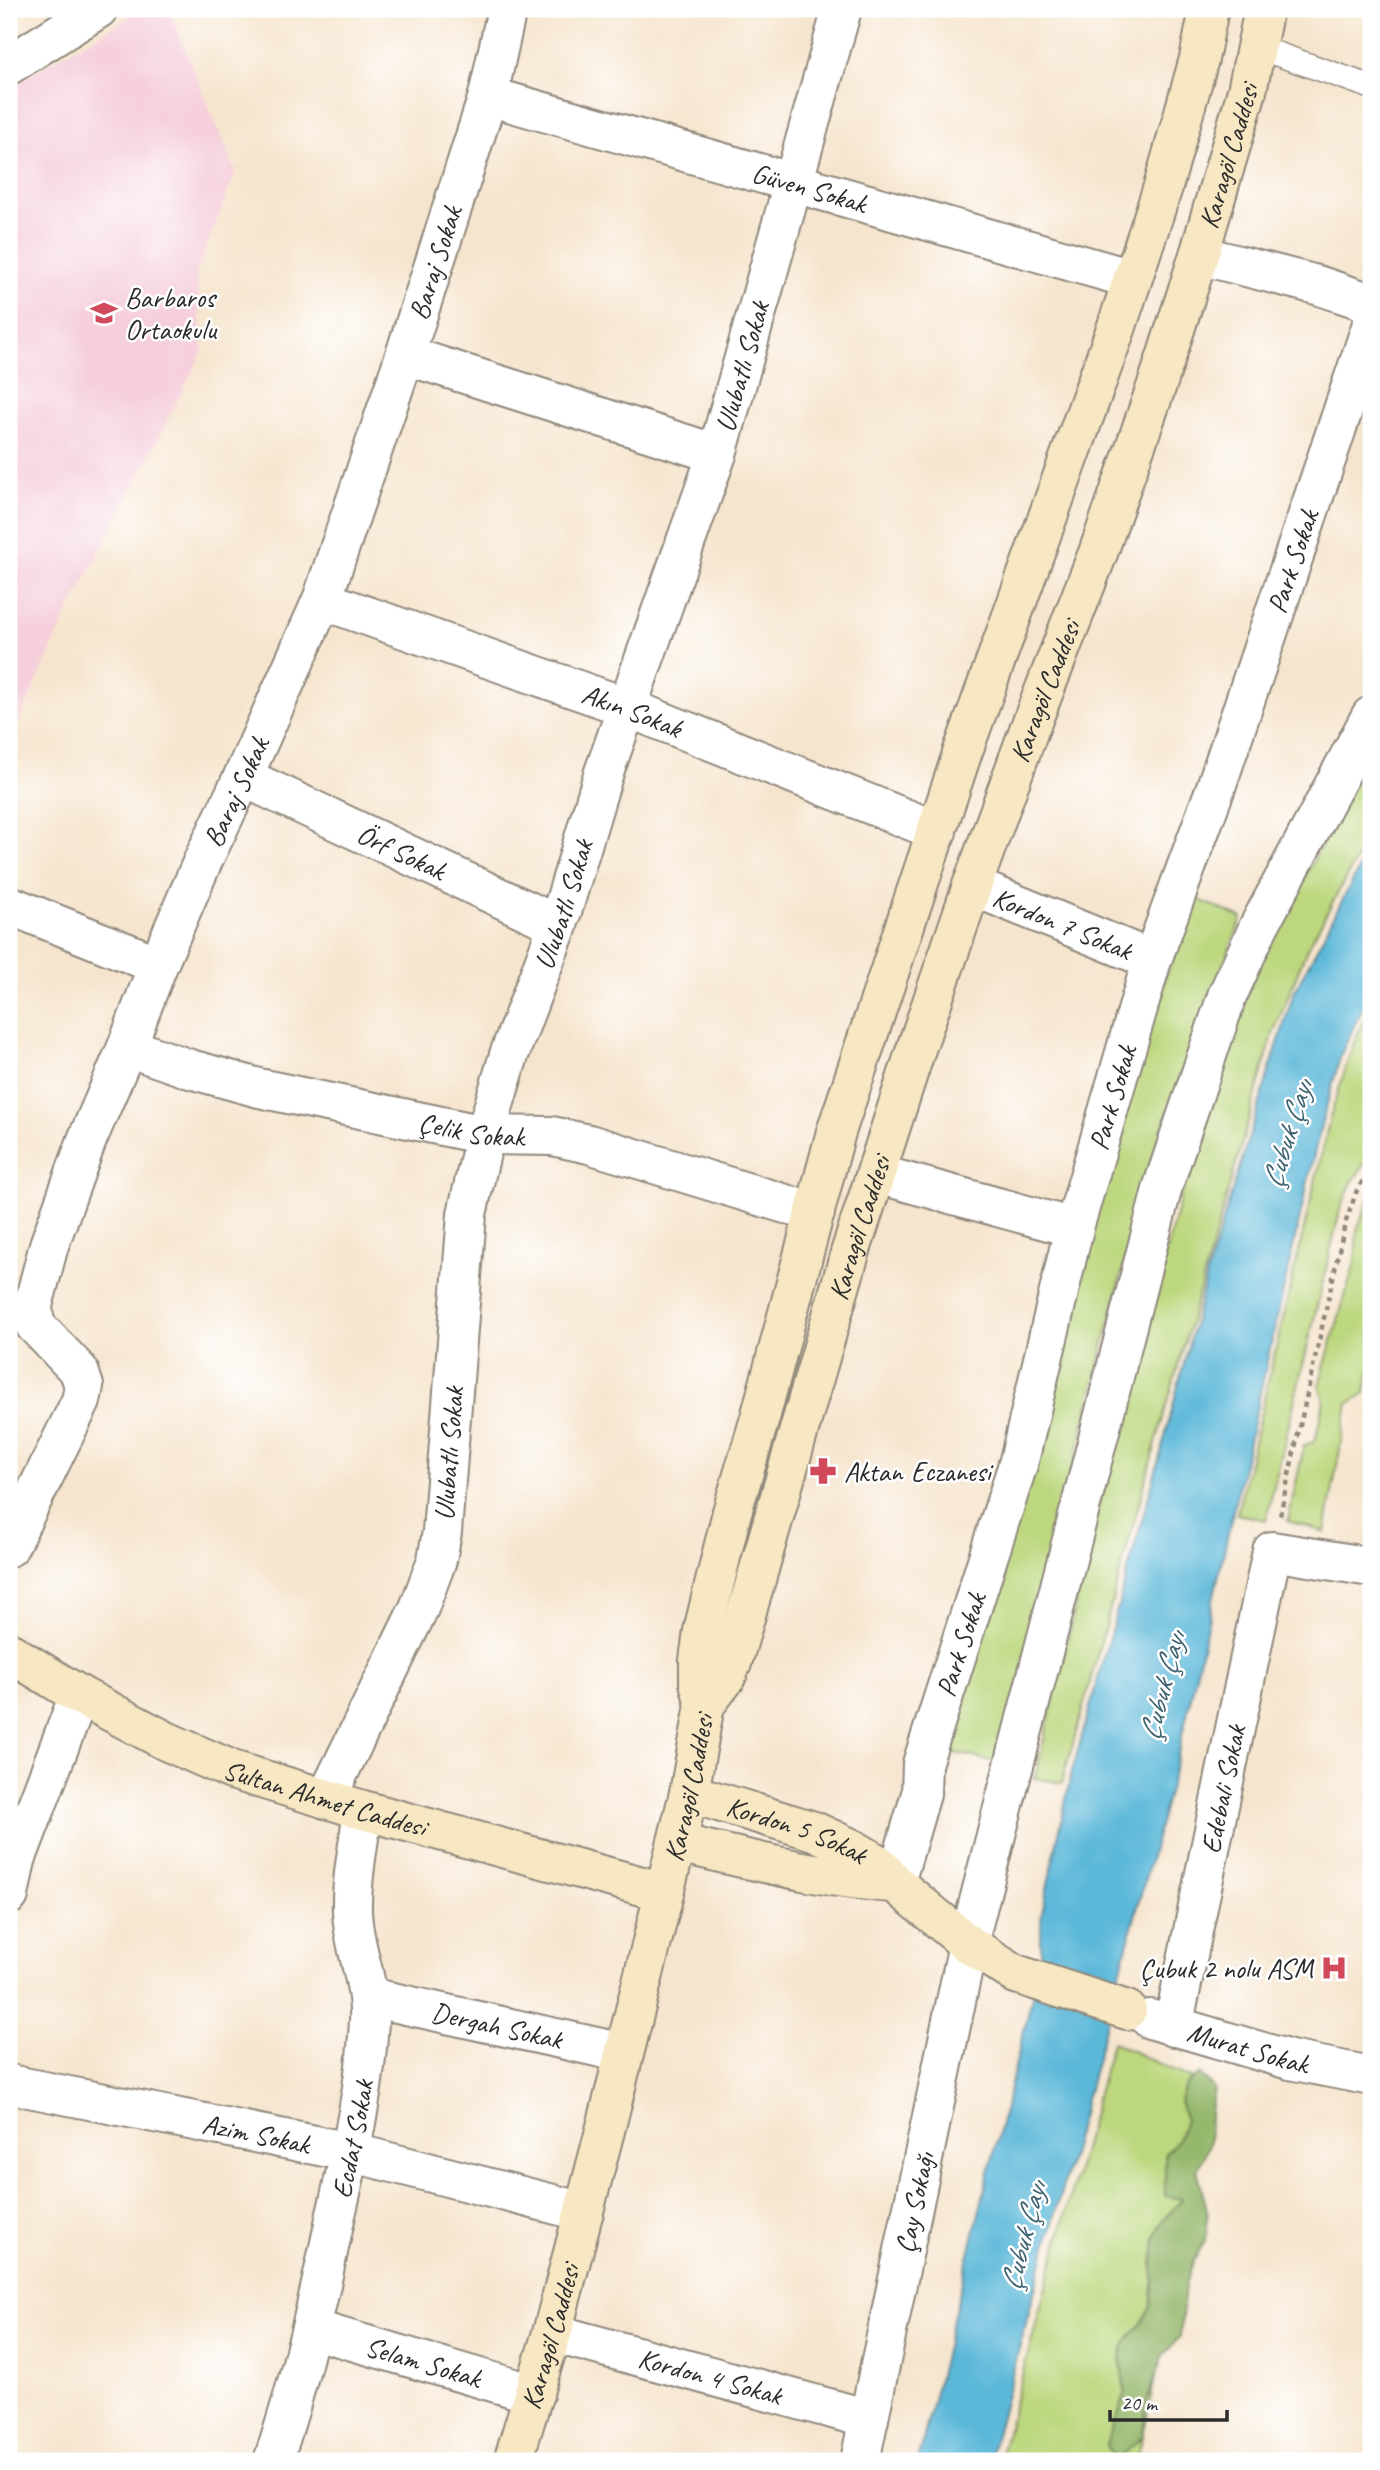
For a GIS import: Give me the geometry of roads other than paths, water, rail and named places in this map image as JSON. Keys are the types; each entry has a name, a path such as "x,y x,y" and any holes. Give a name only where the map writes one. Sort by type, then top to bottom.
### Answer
{"main road":[{"path":"705,1705 699,1682 703,1631 732,1512 760,1418 836,1132 968,738 1113,339 1163,187 1199,59 1209,9"},
{"name":"Karagöl Caddesi","path":"513,2461 552,2333 584,2212 689,1793 705,1705 725,1679 732,1662 850,1253 916,1049 972,886 1098,553 1159,379 1247,91 1265,9"},
{"name":"Sultan Ahmet Caddesi","path":"9,1652 79,1695 166,1741 232,1770 363,1810 664,1892"},
{"name":"Kordon 5 Sokak","path":"689,1793 814,1831 878,1864 895,1883 968,1944 1016,1974 1127,2010"},
{"path":"677,1843 798,1871 895,1883"}],"street":[{"path":"9,65 99,9"},
{"name":"Baraj Sokak","path":"9,1547 81,1401 84,1387 79,1371 35,1325 33,1306 36,1289 87,1140 127,1047 158,965 322,600 405,355 488,96 507,9"},
{"name":"Ulubatlı Sokak","path":"326,1799 419,1608 437,1560 442,1532 467,1214 485,1135 509,1055 558,925 626,707 717,454 842,9"},
{"name":"Güven Sokak","path":"488,96 1132,279"},
{"path":"1199,255 1317,285 1371,303"},
{"name":"Park Sokak","path":"895,1883 921,1794 922,1764 1019,1461 1073,1227 1152,960 1216,787 1371,327"},
{"path":"405,355 717,454"},
{"name":"Akın Sokak","path":"322,600 626,707 937,831"},
{"name":"Çay Sokağı","path":"860,2461 968,1944 1163,1186 1227,996 1259,926 1371,716"},
{"name":"Örf Sokak","path":"243,778 558,925"},
{"name":"Kordon 7 Sokak","path":"972,886 1152,960"},
{"path":"9,905 158,965"},
{"name":"Çelik Sokak","path":"127,1047 190,1069 260,1088 485,1135 552,1136 589,1144 815,1213"},
{"path":"877,1174 1073,1227"},
{"path":"9,1319 46,1339"},
{"name":"Edebali Sokak","path":"1173,2027 1272,1551 1371,1567"},
{"path":"9,1895 16,1860 79,1695"},
{"name":"Ecdat Sokak","path":"273,2461 312,2329 350,2152 366,2058 370,1997 355,1943 352,1909 363,1810"},
{"name":"Dergah Sokak","path":"370,1997 624,2053"},
{"name":"Murat Sokak","path":"1127,2010 1173,2027 1290,2060 1371,2076"},
{"name":"Azim Sokak","path":"9,2084 350,2152 584,2212"},
{"name":"Selam Sokak","path":"312,2329 534,2394"},
{"name":"Kordon 4 Sokak","path":"552,2333 869,2419"}],"lane":[{"path":"1257,47 1371,87"}],"water":[{"name":"Çubuk Çayı","path":"1371,846 1371,990 1341,1054 1319,1133 1175,1767 989,2461 918,2461 1041,1961 1041,1918 1071,1775 1161,1452 1209,1266 1294,992"}],"place":[{"name":"Barbaros Ortaokulu","path":"104,313"},
{"name":"Aktan Eczanesi","path":"823,1471"},
{"name":"Çubuk 2 nolu ASM","path":"1334,1968"}]}
